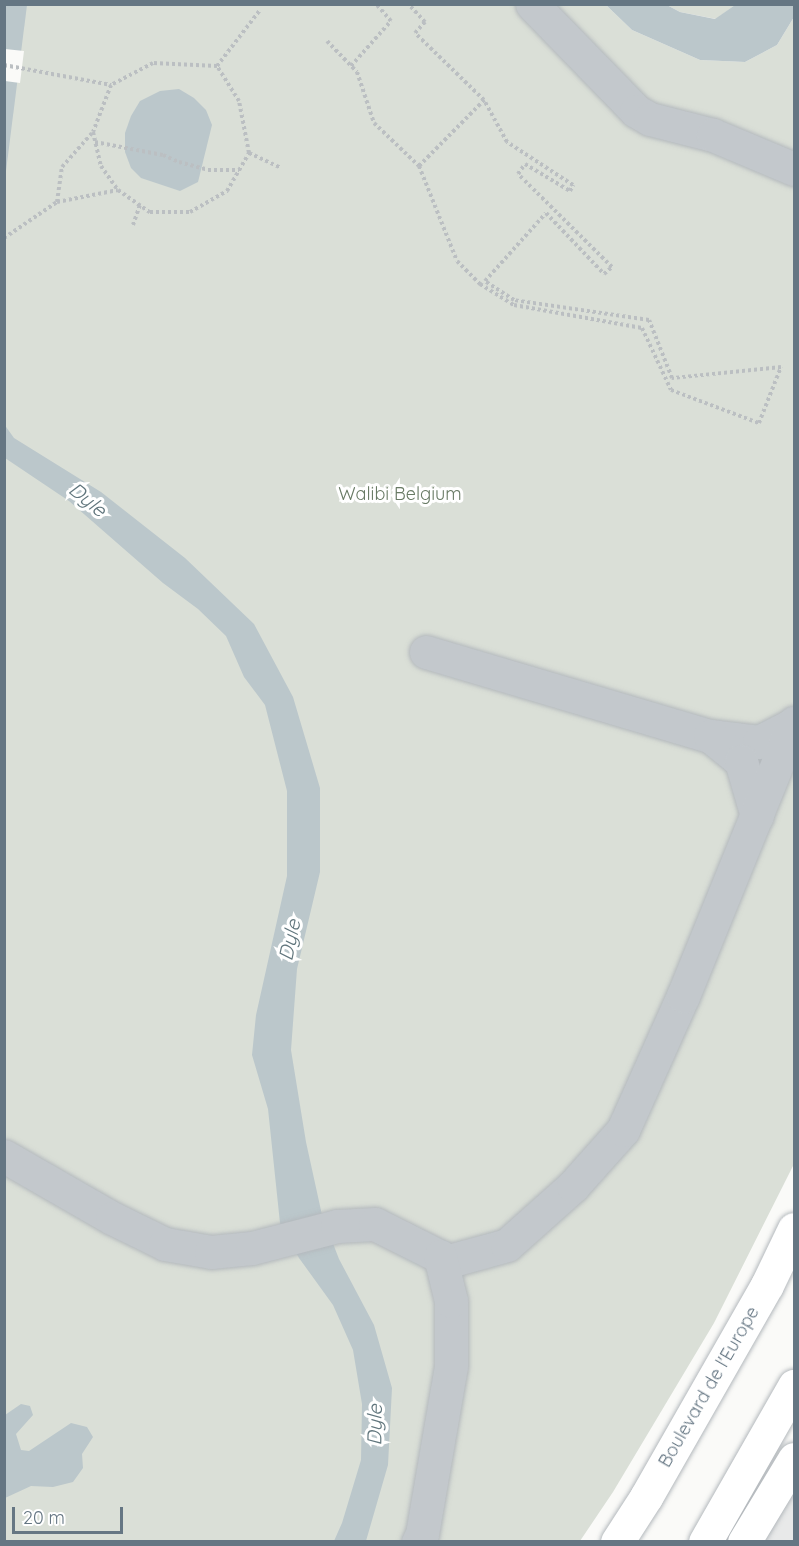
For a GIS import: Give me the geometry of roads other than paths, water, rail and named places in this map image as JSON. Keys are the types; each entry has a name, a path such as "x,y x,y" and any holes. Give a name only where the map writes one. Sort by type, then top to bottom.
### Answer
{"highway":[{"name":"Boulevard de l'Europe","path":"617,1542 646,1497 761,1296 795,1229"},
{"path":"705,1542 795,1386"},
{"path":"744,1542 795,1459"}],"lane":[{"path":"532,4 636,111 650,118 713,135 795,169"},
{"path":"426,652 710,736 759,742 794,724"},
{"path":"4,1156 112,1218 165,1244 211,1252 252,1248 337,1226 375,1224 449,1261 507,1245 573,1186 623,1130 683,996 794,724"},
{"path":"710,736 741,761 757,816"},
{"path":"418,1542 422,1534 452,1366 451,1301 440,1256"}],"water":[{"path":"5,5 27,5 5,179"},
{"path":"606,5 667,5 680,12 715,19 735,5 794,5 794,17 777,45 745,62 700,60 632,30"},
{"path":"179,89 194,98 206,110 212,125 198,182 180,191 141,178 131,168 125,152 125,133 140,101 160,91"},
{"name":"Dyle","path":"4,424 14,438 101,492 185,558 254,624 293,697 320,788 320,872 297,969 291,1050 306,1142 322,1215 339,1259 374,1325 392,1388 388,1465 366,1541 334,1541 342,1523 361,1460 362,1404 353,1350 333,1305 299,1258 280,1223 268,1109 252,1055 256,1015 287,876 287,791 265,705 244,677 226,636 198,609 163,583 69,501 5,458"},
{"path":"21,1404 30,1406 33,1415 16,1434 21,1450 29,1451 71,1423 87,1427 93,1437 82,1454 83,1468 73,1482 53,1487 31,1486 5,1498 5,1415"}],"park label":[{"name":"Walibi Belgium","path":"400,494"}]}
